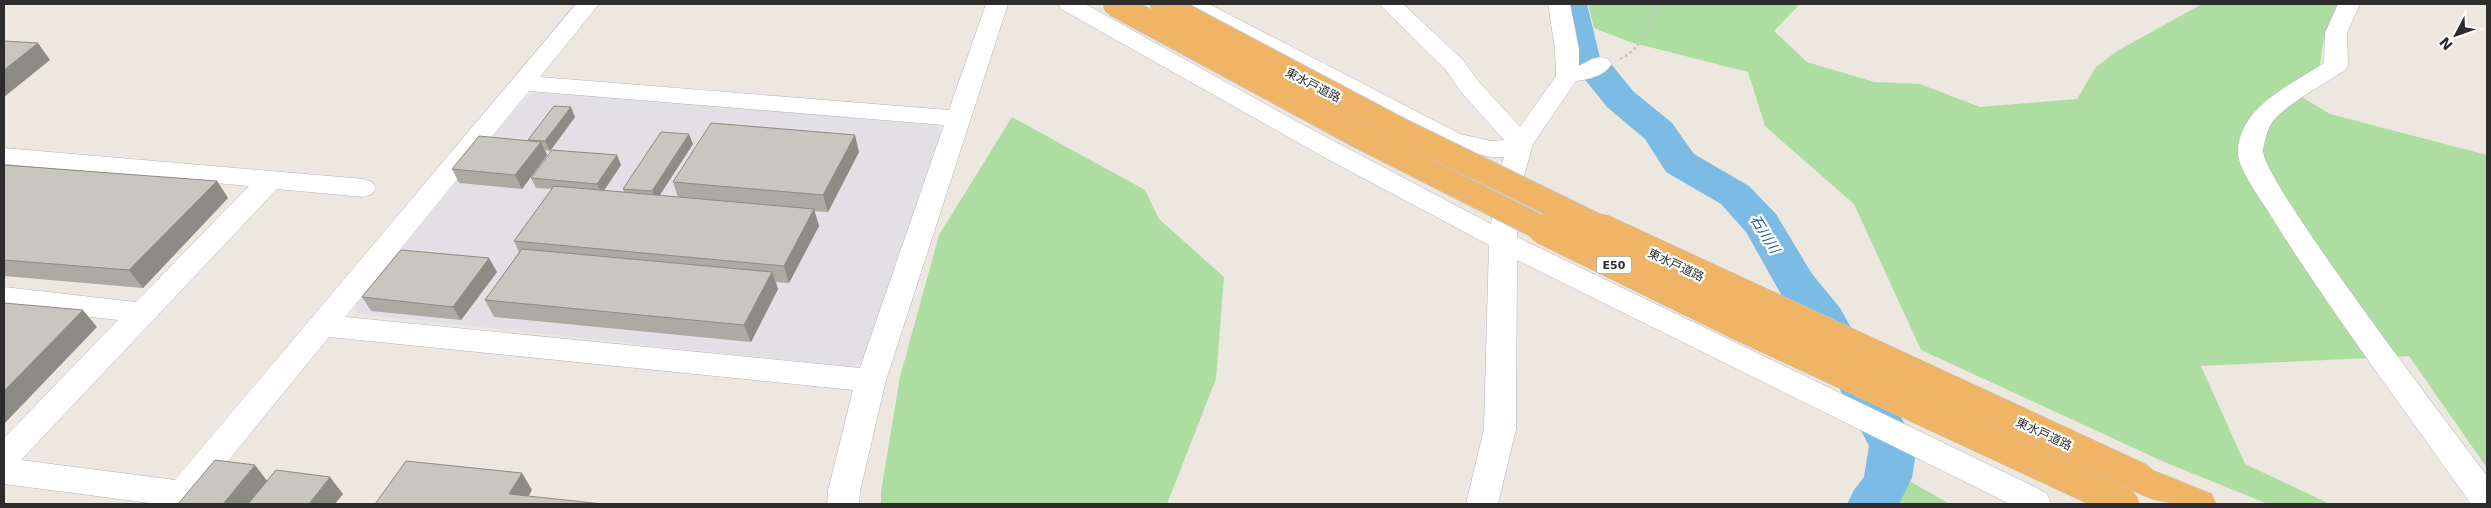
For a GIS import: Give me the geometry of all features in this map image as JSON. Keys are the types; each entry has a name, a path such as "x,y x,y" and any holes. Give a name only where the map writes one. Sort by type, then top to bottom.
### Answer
{"highway":[{"name":"東水戸道路","path":"1115,4 1370,143 1500,209 1759,335 2132,491 2200,504"},
{"name":"東水戸道路","path":"1162,4 1384,122 2132,491"}],"street":[{"path":"4,472 178,499 324,326 588,4"},
{"path":"843,504 844,491 872,380 997,4"},
{"path":"1069,4 1291,129 1503,241 1830,404 2024,496 2035,504"},
{"path":"1192,4 1452,140 1491,149 1521,146"},
{"path":"1390,4 1455,65 1470,87 1521,146"},
{"path":"1482,504 1494,461 1500,429 1503,241 1509,183 1521,146 1585,71 1567,49 1558,4"},
{"path":"2349,4 2336,32 2336,66 2277,105 2259,121 2250,152 2257,172 2306,250 2487,501"},
{"path":"523,82 959,119"},
{"path":"4,156 362,188"},
{"path":"4,458 270,180"},
{"path":"4,297 143,313"},
{"path":"324,326 872,380"}],"path":[{"path":"1585,71 1626,57 1640,43 1658,4"}],"shaded area":[{"path":"538,92 932,122 943,131 870,354 853,367 359,314 353,304 523,98"}],"green space":[{"path":"1588,4 1800,4 1774,31 1807,62 1874,82 1920,84 1980,107 2077,99 2096,67 2117,51 2202,4 2337,4 2324,37 2320,65 2287,88 2330,114 2487,155 2487,468 2409,356 2201,366 2245,464 2330,504 2268,504 2162,461 1921,350 1854,204 1765,126 1748,72 1630,42 1594,28"},
{"path":"1012,117 1145,190 1159,219 1224,277 1216,379 1167,504 881,504 881,492 900,377 939,235"},
{"path":"1911,482 1950,504 1877,504"}],"building":[{"path":"4,41 38,43 4,70"},
{"path":"554,106 571,107 545,141 528,140"},
{"path":"711,123 855,135 823,195 673,182"},
{"path":"661,132 689,134 652,191 623,189"},
{"path":"479,136 541,142 515,175 452,169"},
{"path":"552,150 617,155 597,184 531,178"},
{"path":"4,165 217,181 129,270 4,260"},
{"path":"554,186 814,209 784,266 514,241"},
{"path":"522,249 772,272 744,325 485,300"},
{"path":"401,250 489,258 453,307 362,297"},
{"path":"4,303 83,310 4,391"},
{"path":"215,460 255,465 223,504 178,504"},
{"path":"406,461 522,473 509,494 603,504 375,504"},
{"path":"276,470 330,477 309,504 248,504"}],"waterway":[{"name":"石川川","path":"1570,4 1583,60 1586,64 1599,73 1620,99 1659,131 1680,163 1735,195 1762,224 1797,285 1825,319 1893,446 1892,463 1888,478 1877,498 1871,504"}]}
